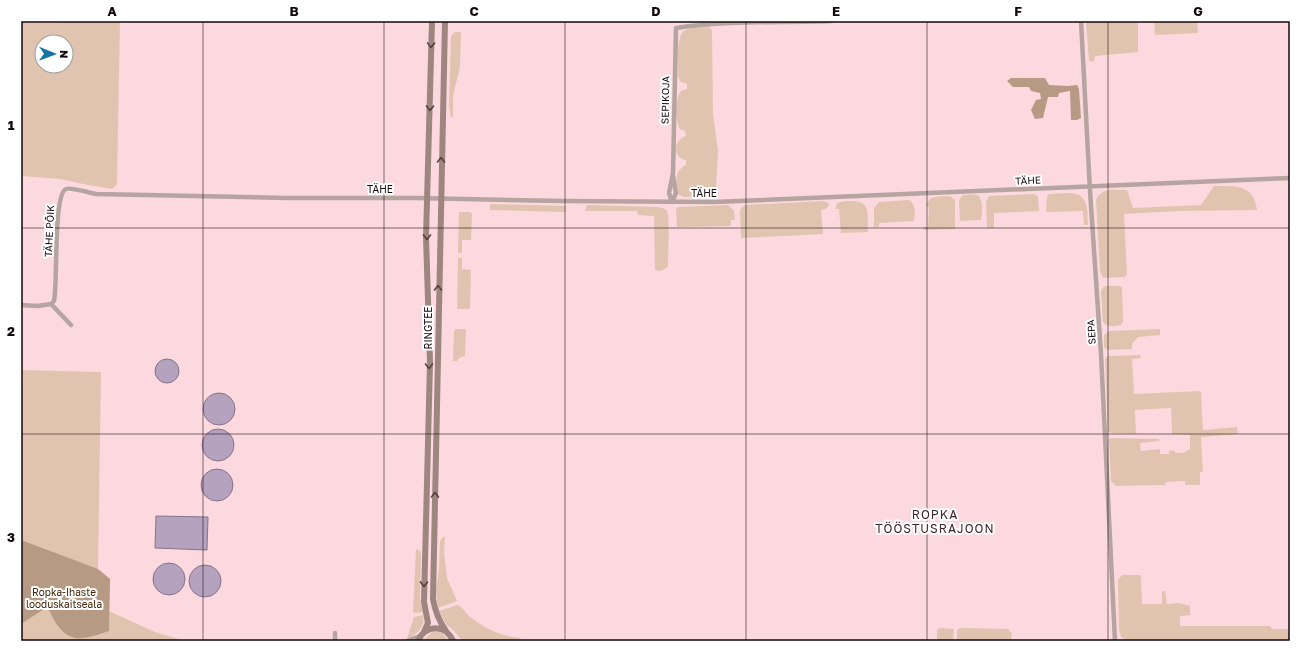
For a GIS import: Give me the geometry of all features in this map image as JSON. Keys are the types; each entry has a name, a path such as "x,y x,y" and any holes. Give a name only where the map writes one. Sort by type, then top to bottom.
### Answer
{"main road":[{"name":"RINGTEE","path":"421,636 428,623 424,602 430,362 427,273 427,198 432,21"},
{"name":"RINGTEE","path":"445,21 440,198 433,599 435,611 440,622 454,641"},
{"path":"421,636 435,628 446,631"}],"street":[{"name":"SEPIKOJA","path":"672,202 669,193 672,173 676,28 706,24 759,21 818,21"},
{"path":"818,21 832,21"},
{"name":"SEPA","path":"1081,21 1116,641"},
{"name":"TÄHE","path":"118,194 286,198 440,198 563,202 714,202 1290,178"},
{"name":"TÄHE PÕIK","path":"51,304 55,296 58,208 62,192 70,188 96,194 118,194"},
{"path":"21,305 38,306 51,304 71,325"},
{"path":"335,633 335,641"},
{"path":"407,641 421,636"}],"green space":[{"path":"120,21 117,184 112,189 61,179 21,176 21,23"},
{"path":"1086,21 1138,21 1138,52 1095,56 1094,62 1089,61"},
{"path":"1154,21 1197,21 1198,33 1155,35"},
{"path":"692,28 711,28 712,32 713,114 718,151 716,189 715,195 685,197 679,195 676,182 677,174 686,165 686,160 678,156 676,152 679,141 686,136 685,131 680,129 677,121 677,104 679,94 681,91 687,89 687,84 681,82 678,77 679,45 681,34 684,31"},
{"path":"455,32 461,32 460,67 453,96 453,117 451,117 449,105 451,36"},
{"path":"1011,78 1045,78 1049,85 1077,85 1079,89 1081,118 1071,120 1070,91 1059,93 1058,97 1048,97 1043,118 1035,119 1031,110 1036,100 1041,99 1040,93 1031,91 1029,87 1013,87 1007,81"},
{"path":"1214,186 1236,187 1248,191 1252,195 1257,210 1177,211 1124,214 1127,275 1124,277 1103,278 1100,271 1096,200 1101,193 1109,190 1127,190 1133,208 1201,205"},
{"path":"1068,193 1080,196 1086,203 1088,225 1084,225 1083,211 1046,212 1047,197 1049,194"},
{"path":"1034,194 1038,196 1039,211 994,213 994,228 987,228 986,202 989,196"},
{"path":"963,195 977,195 981,199 981,220 960,221 959,200"},
{"path":"950,196 955,200 955,229 923,230 923,227 928,227 929,207 926,206 927,202 935,197"},
{"path":"909,200 914,207 914,221 879,223 879,227 874,227 874,208 879,202"},
{"path":"823,201 828,203 829,206 821,210 823,234 741,238 740,211 741,208 746,205"},
{"path":"854,201 864,204 867,212 868,232 841,233 839,209 835,209 837,203"},
{"path":"490,204 566,206 566,212 490,210"},
{"path":"587,205 658,207 665,209 668,215 668,266 659,271 655,270 654,216 638,215 637,211 585,211"},
{"path":"728,205 734,211 735,220 731,220 731,226 677,227 676,208"},
{"path":"459,212 470,212 472,214 471,240 462,240 462,253 458,253"},
{"path":"458,258 462,258 462,269 471,270 470,309 457,309"},
{"path":"1103,287 1122,287 1123,322 1121,325 1109,326 1103,322 1101,292"},
{"path":"455,329 466,329 465,356 459,358 457,361 453,361 454,332"},
{"path":"1160,329 1160,335 1138,337 1132,344 1132,349 1108,350 1104,347 1104,335 1109,331"},
{"path":"1140,355 1141,358 1132,359 1134,394 1200,391 1203,430 1237,427 1238,434 1201,437 1203,472 1200,472 1200,485 1185,485 1185,481 1166,482 1165,485 1116,486 1111,481 1110,438 1159,439 1159,441 1140,443 1141,451 1160,449 1160,454 1169,454 1169,451 1173,450 1176,453 1183,453 1190,449 1190,435 1172,434 1171,408 1135,410 1136,434 1108,432 1105,359 1108,356"},
{"name":"Ropka-Ihaste looduskaitseala","path":"21,370 101,372 98,569 110,579 109,611 155,632 178,639 180,641 21,641"},
{"path":"443,537 445,537 444,553 447,578 457,601 438,608 436,590 439,569 440,541"},
{"path":"21,540 98,569 110,579 109,631 95,636 82,638 70,636 58,626 47,607 21,624"},
{"path":"416,549 420,551 421,554 420,599 423,612 415,613 413,612"},
{"path":"1122,575 1141,576 1142,604 1162,604 1162,591 1165,591 1167,604 1179,603 1190,606 1190,615 1180,616 1180,626 1270,626 1272,629 1290,629 1290,641 1127,641 1121,637 1119,629 1118,580"},
{"path":"457,605 481,625 506,636 521,638 518,641 463,640 446,624 439,611"},
{"path":"423,615 424,619 420,630 407,639 414,617"},
{"path":"940,628 954,629 953,641 937,641 937,630"},
{"path":"960,628 1008,629 1012,634 1011,641 957,641 957,630"},
{"path":"433,631 442,633 449,641 423,641"}],"shaded area":[{"path":"167,359 175,363 179,371 175,379 167,383 159,379 155,371 159,363"},
{"path":"216,393 222,393 232,400 235,409 234,415 228,422 222,425 216,425 206,418 203,412 203,406 210,396"},
{"path":"215,429 221,429 231,436 234,445 233,451 227,458 221,461 215,461 205,454 202,448 202,442 209,432"},
{"path":"214,469 220,469 230,476 233,485 232,491 226,498 220,501 214,501 204,494 201,488 201,482 208,472"},
{"path":"156,516 208,517 207,550 155,548"},
{"path":"166,563 172,563 182,570 185,579 184,585 178,592 172,595 166,595 156,588 153,582 153,576 160,566"},
{"path":"202,565 208,565 218,572 221,581 220,587 214,594 208,597 202,597 192,590 189,584 189,578 196,568"}],"district":[{"name":"ROPKA TÖÖSTUSRAJOON","path":"935,521"}]}
